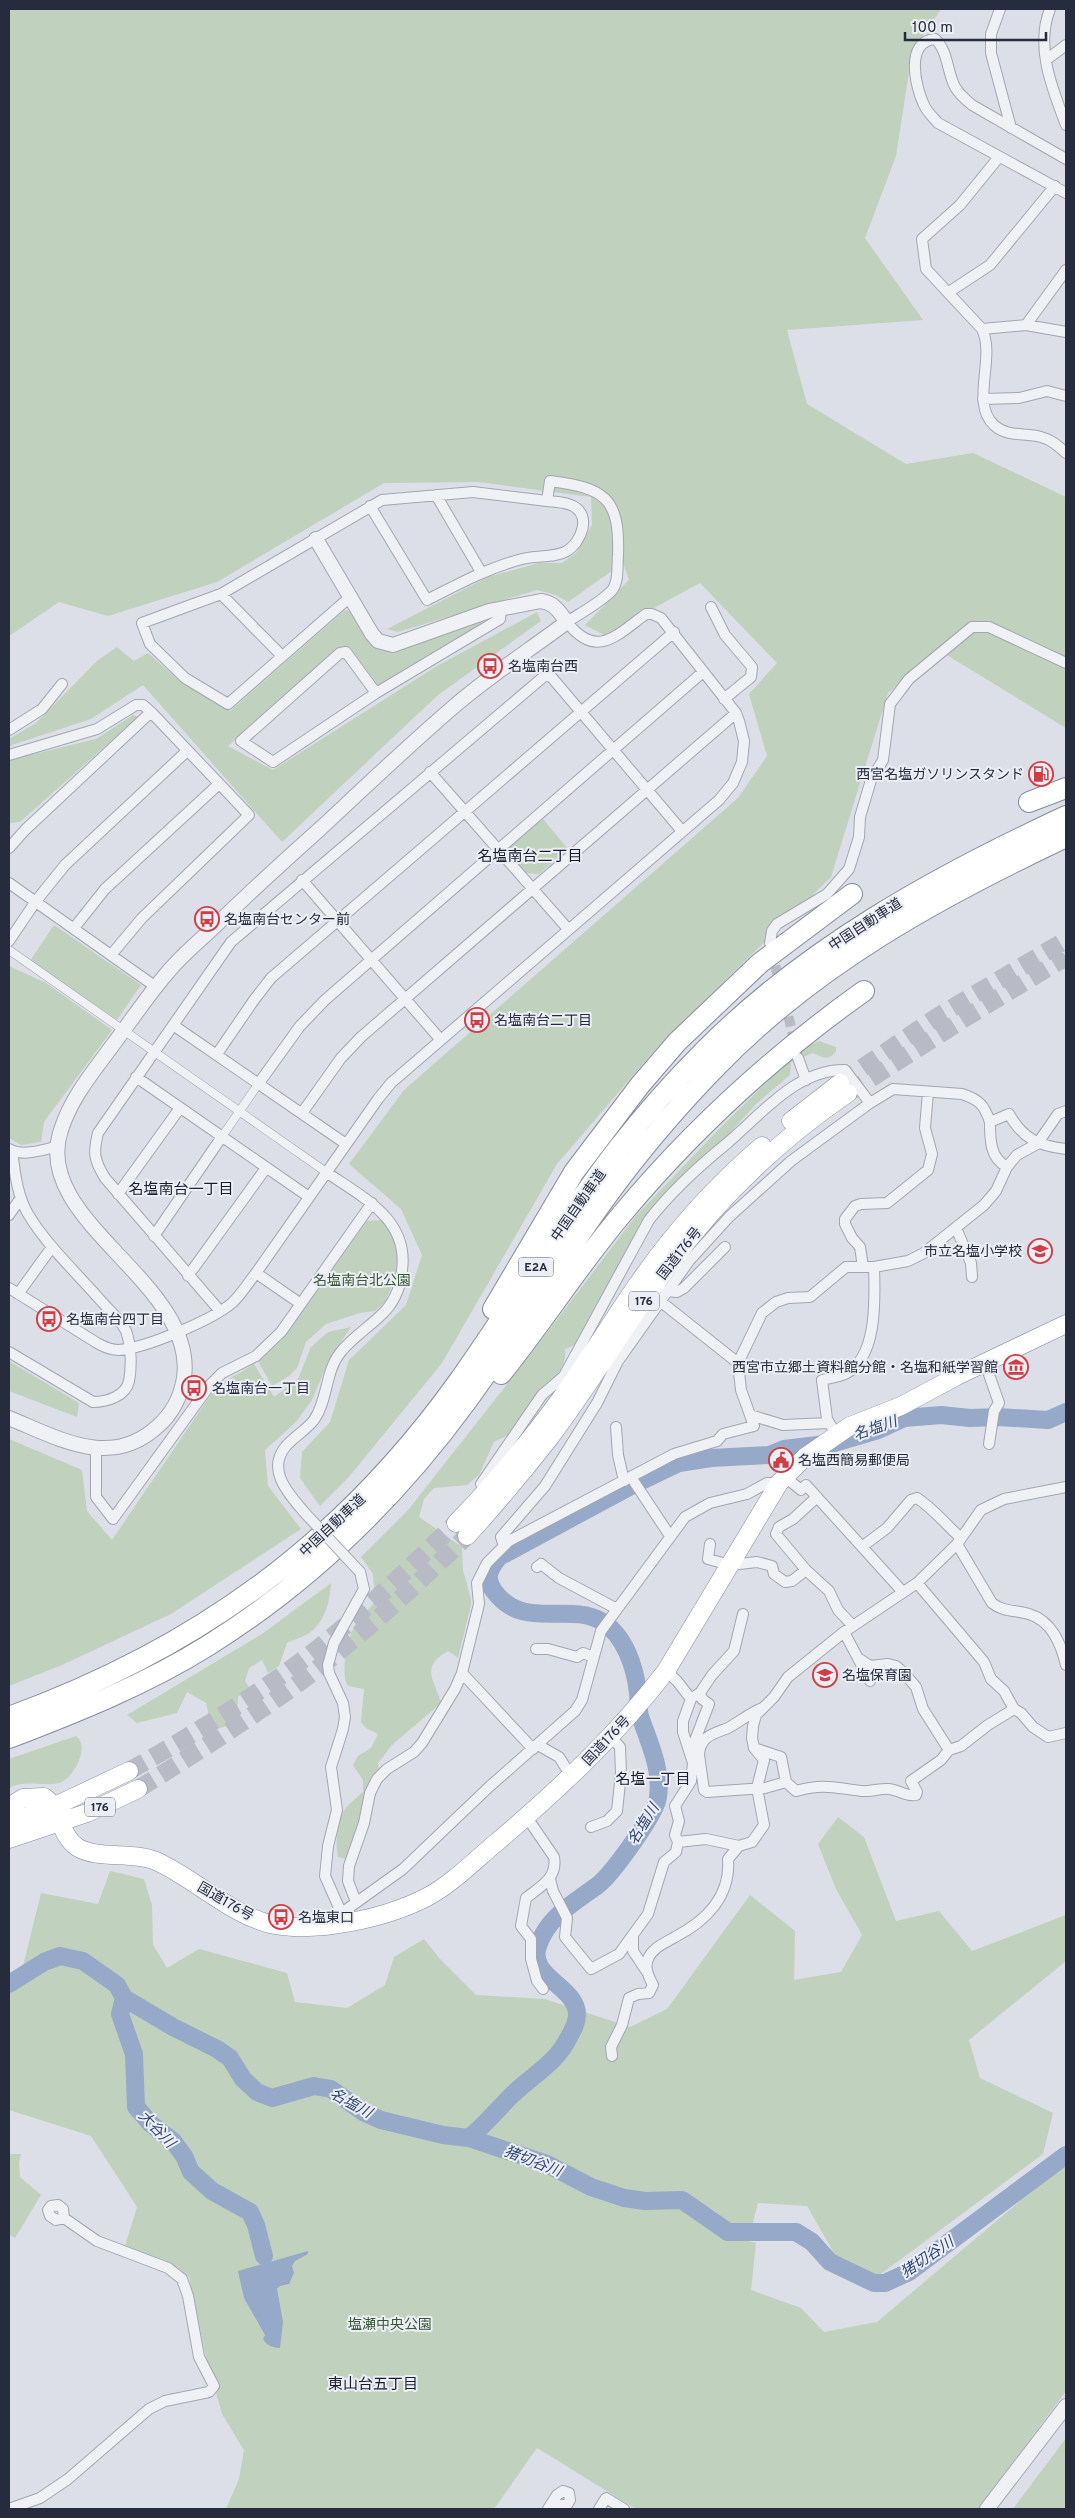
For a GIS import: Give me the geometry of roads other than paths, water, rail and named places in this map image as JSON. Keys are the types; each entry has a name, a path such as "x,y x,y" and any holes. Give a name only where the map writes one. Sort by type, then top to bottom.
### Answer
{"highway":[{"path":"1029,802 1066,788"},
{"name":"中国自動車道","path":"9,1718 92,1684 148,1657 198,1629 245,1598 294,1560 337,1522 377,1482 416,1437 456,1384 620,1146 664,1095 724,1032 789,976 886,909 988,852 1066,816"},
{"name":"中国自動車道","path":"9,1738 96,1703 156,1675 207,1646 258,1612 351,1536 391,1495 445,1430 634,1160 718,1064 785,1004 844,959 944,897 1066,837"},
{"path":"416,1437 448,1387 541,1225 574,1172 640,1085 677,1042 760,962 852,894"},
{"path":"351,1536 389,1503 472,1409 622,1214 658,1173 754,1076 803,1035 864,991"},
{"name":"国道176号","path":"459,1525 492,1487 560,1400 643,1277 691,1217 748,1158 809,1105 844,1088"},
{"name":"国道176号","path":"57,1815 70,1840 80,1848 154,1860 258,1920 293,1926 397,1910 441,1889 571,1776 650,1693 666,1671 782,1480 833,1428 850,1426 901,1406 1066,1324"},
{"name":"176","path":"9,1839 57,1815 129,1771"},
{"name":"176","path":"9,1823 57,1815 87,1813 138,1789"},
{"path":"9,1807 23,1798 38,1796 49,1800 57,1815 32,1841 9,1850"}],"street":[{"path":"1000,9 991,34 991,53 1011,128"},
{"path":"1050,9 1045,23 1043,42 1046,60 1064,110 1066,125"},
{"path":"1066,159 1011,128 962,96 955,87 941,44 935,39 924,42 915,59 917,84 924,106 938,123 1066,193"},
{"path":"1046,60 1066,45"},
{"path":"1000,157 960,205 922,239 926,269 950,292 982,329 988,349 983,398 986,414 993,424 1010,434 1040,436 1055,442 1066,454"},
{"path":"950,292 990,265 1055,186"},
{"path":"1026,326 1066,270"},
{"path":"982,329 1026,326 1066,332"},
{"path":"983,398 1019,398 1047,391 1066,396"},
{"path":"9,1418 79,1446 96,1448 122,1446 147,1435 167,1417 176,1402 183,1383 184,1358 177,1331 162,1306 70,1197 60,1172 56,1147 60,1131 73,1103 169,970 248,894 460,701 614,588 617,576 619,530 617,519 610,506 591,488 550,480 547,501"},
{"path":"350,597 228,704 185,678 150,644 142,623 221,594 370,506 382,500 473,492 568,504 576,507 581,514 582,532 573,546 557,554 524,558 481,572 427,600 370,506"},
{"path":"436,495 481,572"},
{"path":"9,1288 103,1346 113,1350 129,1348 177,1331 220,1312 239,1296 391,1083 724,795 737,776 744,749 742,731 736,713 674,632 661,618 652,614 646,614 607,641 596,642 576,634 556,607 548,602 541,601 501,609 393,645 378,641 316,539"},
{"path":"221,594 282,656"},
{"path":"711,607 725,635 752,667 751,677 724,699"},
{"path":"376,693 346,652 340,653 241,740 273,762 376,693 500,619 501,609"},
{"path":"770,943 776,924 826,894 850,869 859,837 860,817 871,780 883,760 890,704 909,679 972,627 989,627 1066,663"},
{"path":"217,1054 271,978 674,632"},
{"path":"154,1236 300,1026 371,958 703,672"},
{"path":"220,1312 118,1194 95,1162 95,1146 98,1133 231,942 548,673 682,831"},
{"path":"9,730 42,709 62,684"},
{"path":"9,755 97,729 136,705 143,706 152,712 249,815 142,918 111,954"},
{"path":"10,844 152,712"},
{"path":"302,1113 341,1058 405,998 736,713"},
{"path":"9,940 36,901 65,865 187,751"},
{"path":"430,772 568,929"},
{"path":"74,928 105,889 219,784"},
{"path":"302,880 440,1039"},
{"path":"9,883 156,987"},
{"path":"9,950 125,1029 372,1203 387,1216 396,1229 403,1260 401,1281 387,1309 339,1354 334,1362 319,1412 307,1428 286,1446 278,1465 280,1480 284,1488 360,1572 364,1589 334,1643 328,1665 329,1674 343,1703 345,1717 331,1767 337,1810 328,1846 325,1876 343,1917 356,1902 403,1869 489,1787 575,1711 582,1700 601,1631 670,1536 686,1517 696,1509 710,1503 747,1494 767,1483 782,1480 801,1490 806,1485 902,1591"},
{"path":"173,1026 217,1054 346,1144"},
{"path":"798,1058 806,1080"},
{"path":"459,1525 542,1395 564,1376 649,1220 666,1198 765,1108 806,1080 828,1071 846,1070 870,1103"},
{"path":"136,1078 309,1197"},
{"path":"504,1546 501,1537 545,1486 597,1403 618,1361 666,1291 729,1217 792,1161 870,1103 893,1090 962,1094 972,1097 984,1106 990,1122 993,1152 996,1160 1006,1168"},
{"path":"863,1267 860,1247 852,1238 845,1224 845,1219 855,1206 887,1203 928,1170 932,1154 925,1128 928,1092"},
{"path":"118,1194 180,1108"},
{"path":"356,1902 348,1881 349,1866 364,1823 370,1793 377,1779 386,1770 414,1752 422,1743 462,1673 479,1604 477,1583 487,1563 504,1546 674,1454 716,1441 723,1434 754,1426 741,1390 738,1363 762,1313 776,1302 788,1298 810,1297 846,1267 874,1267 908,1261 924,1253 984,1206 996,1191 1006,1168 1017,1155 1037,1144 1058,1114 1066,1111"},
{"path":"990,1122 1009,1114 1016,1126 1037,1144 1066,1149"},
{"path":"9,1352 86,1399 100,1402 119,1395 128,1386 130,1371 126,1332 119,1321 52,1247 32,1220 20,1199 10,1150 30,1152 56,1147"},
{"path":"188,1276 266,1168"},
{"path":"9,1215 20,1199"},
{"path":"96,1448 96,1497 113,1520 210,1385 222,1373 247,1362 281,1332 372,1203"},
{"path":"956,1228 971,1264 972,1277"},
{"path":"18,1294 52,1247"},
{"path":"666,1291 677,1292 684,1288 725,1247"},
{"path":"833,1428 827,1419 822,1380 845,1374 864,1353 873,1328 874,1267"},
{"path":"256,1273 301,1304"},
{"path":"660,1301 738,1363"},
{"path":"985,1363 999,1403 994,1411 989,1444"},
{"path":"750,1415 783,1425 833,1428"},
{"path":"616,1427 618,1455 627,1479 670,1536"},
{"path":"678,1842 706,1839 738,1846 752,1842 764,1825 757,1788 764,1760 754,1748 752,1738 753,1726 756,1715 788,1676 844,1632 902,1591 917,1583 959,1541 981,1510 1004,1498 1066,1487"},
{"path":"817,1497 776,1530 776,1534 806,1570 830,1591 838,1610 854,1626"},
{"path":"863,1546 887,1528 911,1500 918,1498 932,1508 959,1541 992,1604 999,1608 1029,1614 1038,1618 1064,1641 1066,1665"},
{"path":"710,1544 708,1559 730,1565 757,1562 772,1566 774,1574 785,1582 792,1581 806,1570"},
{"path":"537,1567 541,1564 558,1578 617,1609"},
{"path":"917,1583 984,1662 991,1679 1004,1691 1014,1709 1021,1713 1032,1727 1048,1737 1066,1733"},
{"path":"526,1816 554,1857 555,1864 550,1879 553,1891 567,1918 565,1937 591,1969 619,1954 648,1914 664,1862 676,1852 678,1842 675,1836 679,1821 675,1806 689,1786 693,1763 684,1732 683,1721 691,1699 700,1693 712,1675 734,1651 743,1614"},
{"path":"844,1632 870,1681"},
{"path":"536,1650 548,1649 577,1657 583,1653 593,1658"},
{"path":"858,1658 870,1666 888,1664 896,1666 904,1673 916,1687 923,1709 950,1750"},
{"path":"666,1671 678,1680 691,1699"},
{"path":"462,1673 535,1747 559,1757 571,1776"},
{"path":"699,1755 694,1743 709,1704 702,1699 700,1693"},
{"path":"765,1706 748,1714 728,1728 710,1734 700,1747 700,1774 707,1792 765,1788 786,1782"},
{"path":"754,1748 781,1757 786,1782 796,1791 836,1786 864,1791 891,1790 911,1796 916,1795 917,1792 911,1781 941,1760 950,1750 961,1746 988,1725 1014,1709"},
{"path":"591,1827 607,1821 617,1811 621,1773 620,1747 610,1737"},
{"path":"647,1972 648,1959 657,1947 692,1928 710,1912 725,1889 729,1874 728,1859 738,1846"},
{"path":"543,1989 538,1981 531,1959 531,1939 522,1926 526,1898 550,1879"},
{"path":"612,2056 611,2047 622,2025 629,1998 638,1994 649,1993 653,1985 633,1951 632,1936"},
{"path":"9,2509 40,2498 68,2479 149,2409 171,2399 209,2392 214,2386 199,2357 188,2296 182,2279 168,2268 97,2241 64,2218"},
{"path":"988,2509 1066,2406"},
{"path":"599,2509 606,2498 624,2509"}],"water":[{"path":"308,2251 308,2254 295,2261 292,2266 294,2273 289,2284 280,2286 277,2289 283,2322 280,2348 272,2347 263,2339 265,2335 244,2298 238,2271"}],"waterway":[{"name":"名塩川","path":"469,2138 511,2096 557,2055 572,2032 577,2018 575,2005 570,1997 540,1966 537,1957 538,1946 548,1926 555,1918 598,1885 622,1857 656,1805 659,1786 654,1756 639,1713 638,1693 631,1662 616,1634 601,1621 588,1616 532,1613 518,1610 506,1603 494,1591 489,1582 489,1573 499,1557 629,1487 679,1463 711,1458 769,1455 784,1449 834,1443 878,1430 904,1418 941,1415 970,1418 998,1417 1048,1420 1066,1412"},
{"name":"猪切谷川","path":"9,1984 44,1962 60,1956 83,1961 117,1985 124,1998 230,2058 243,2079 257,2092 272,2098 314,2086 331,2089 363,2112 381,2120 443,2135 469,2138 547,2164 591,2187 624,2198 645,2201 682,2200 728,2232 796,2232 812,2242 830,2262 874,2283 885,2283 909,2272 1066,2155"},
{"name":"大谷川","path":"124,1998 120,2014 134,2054 136,2107 151,2124 173,2141 184,2156 191,2172 212,2191 250,2212 256,2225 264,2256"}],"tunnel":[{"path":"840,1083 937,1017 1066,940"},
{"path":"772,951 780,986"},
{"path":"848,1093 970,1015 1066,957"},
{"path":"785,1002 795,1044"},
{"path":"129,1771 214,1720 296,1665 358,1615 456,1523"},
{"path":"138,1789 220,1737 300,1682 386,1611 467,1536"}],"place":[{"name":"名塩南台西","path":"490,666"},
{"name":"西宮名塩ガソリンスタンド","path":"1041,774"},
{"name":"名塩南台センター前","path":"207,919"},
{"name":"名塩南台二丁目","path":"477,1020"},
{"name":"市立名塩小学校","path":"1040,1251"},
{"name":"名塩南台四丁目","path":"49,1319"},
{"name":"西宮市立郷土資料館分館・名塩和紙学習館","path":"1016,1367"},
{"name":"名塩南台一丁目","path":"194,1388"},
{"name":"名塩西簡易郵便局","path":"781,1460"},
{"name":"名塩保育園","path":"825,1675"},
{"name":"名塩東口","path":"281,1917"}],"district":[{"name":"名塩南台二丁目","path":"530,856"},
{"name":"名塩南台一丁目","path":"181,1189"},
{"name":"名塩一丁目","path":"653,1779"},
{"name":"東山台五丁目","path":"373,2384"}],"park label":[{"name":"名塩南台北公園","path":"362,1280"},
{"name":"塩瀬中央公園","path":"390,2324"}]}
